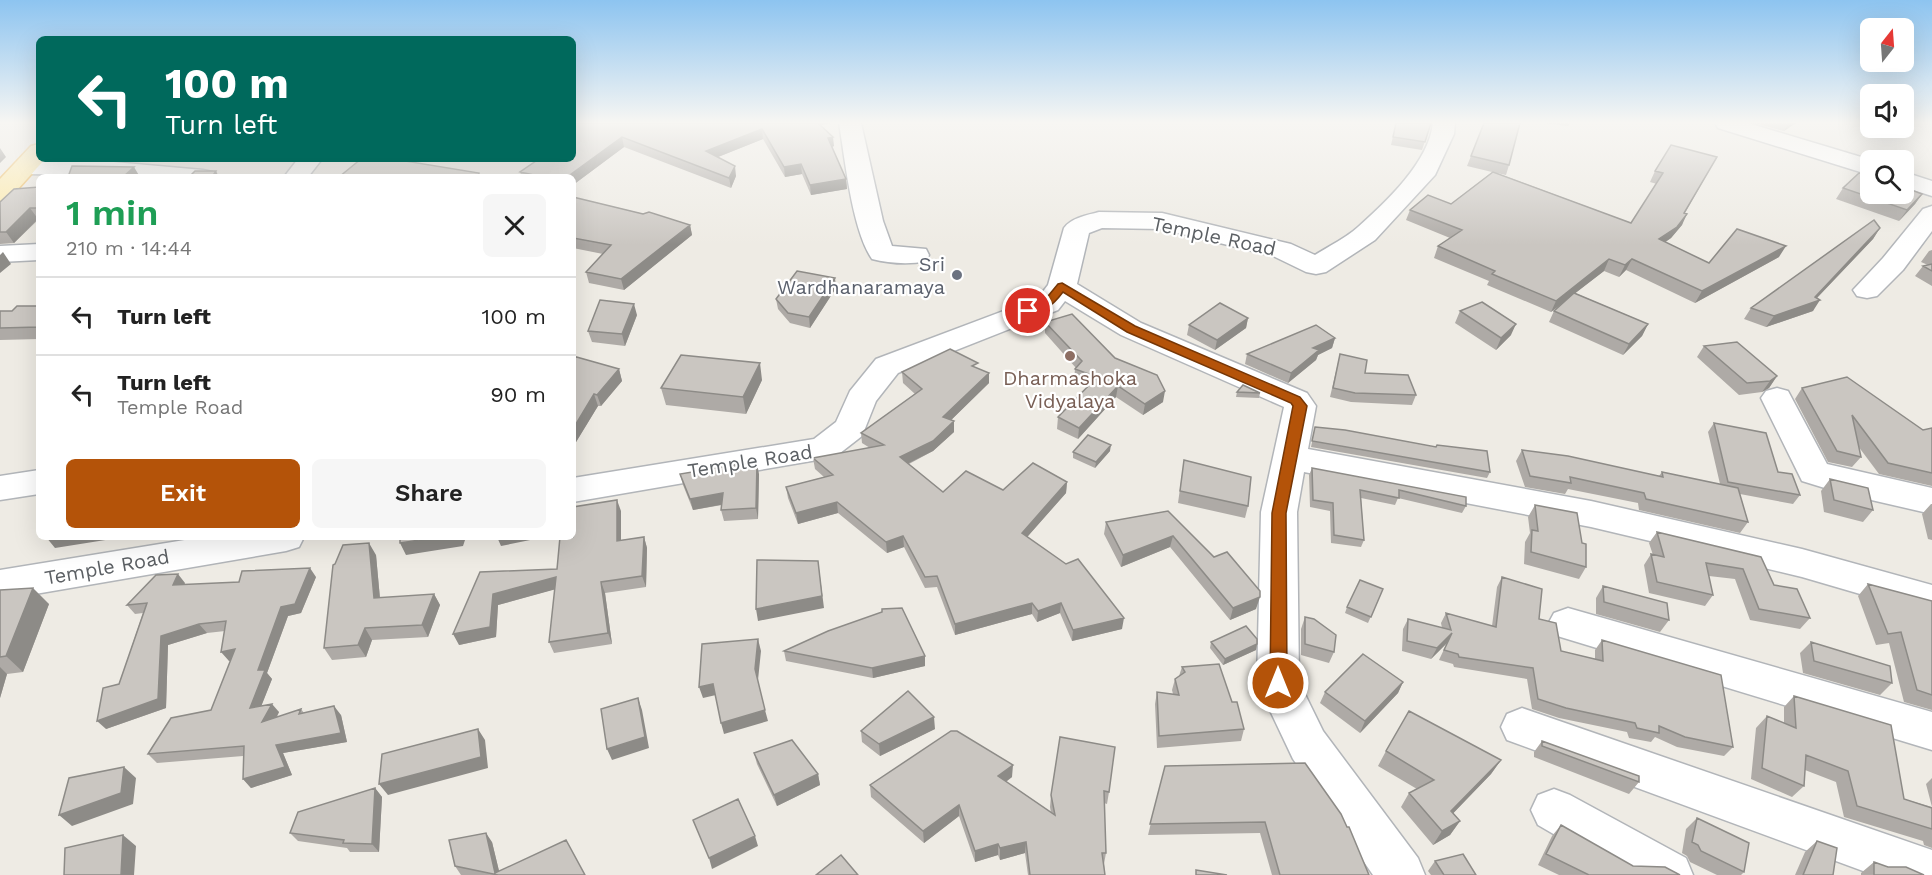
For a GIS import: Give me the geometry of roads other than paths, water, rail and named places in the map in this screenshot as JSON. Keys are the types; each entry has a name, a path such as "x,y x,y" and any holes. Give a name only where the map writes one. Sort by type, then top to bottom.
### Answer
{"main road":[{"path":"0,194 28,164"}],"street":[{"path":"64,164 169,174"},
{"path":"858,164 870,221 881,253 916,255"},
{"name":"Temple Road","path":"576,490 823,449 850,428 861,398 887,366 1048,304 1062,287 1077,228 1099,220 1162,221 1282,250 1316,266 1366,234 1427,170 1430,164"},
{"path":"1867,290 1893,264 1932,214"},
{"path":"0,254 36,252"},
{"path":"1062,287 1131,329 1296,400 1300,406 1288,457 1279,513 1278,683 1308,745 1401,875"},
{"path":"1777,398 1814,472 1841,481 1932,501"},
{"path":"1288,457 1591,514 1802,563 1932,600"},
{"path":"0,488 36,482"},
{"name":"Temple Road","path":"0,585 268,540"},
{"path":"1568,624 1932,731"},
{"path":"1522,727 1932,873"},
{"path":"1554,810 1669,875"}],"place":[{"name":"Sri Wardhanaramaya","path":"957,275"},
{"name":"Dharmashoka Vidyalaya","path":"1070,356"}]}
